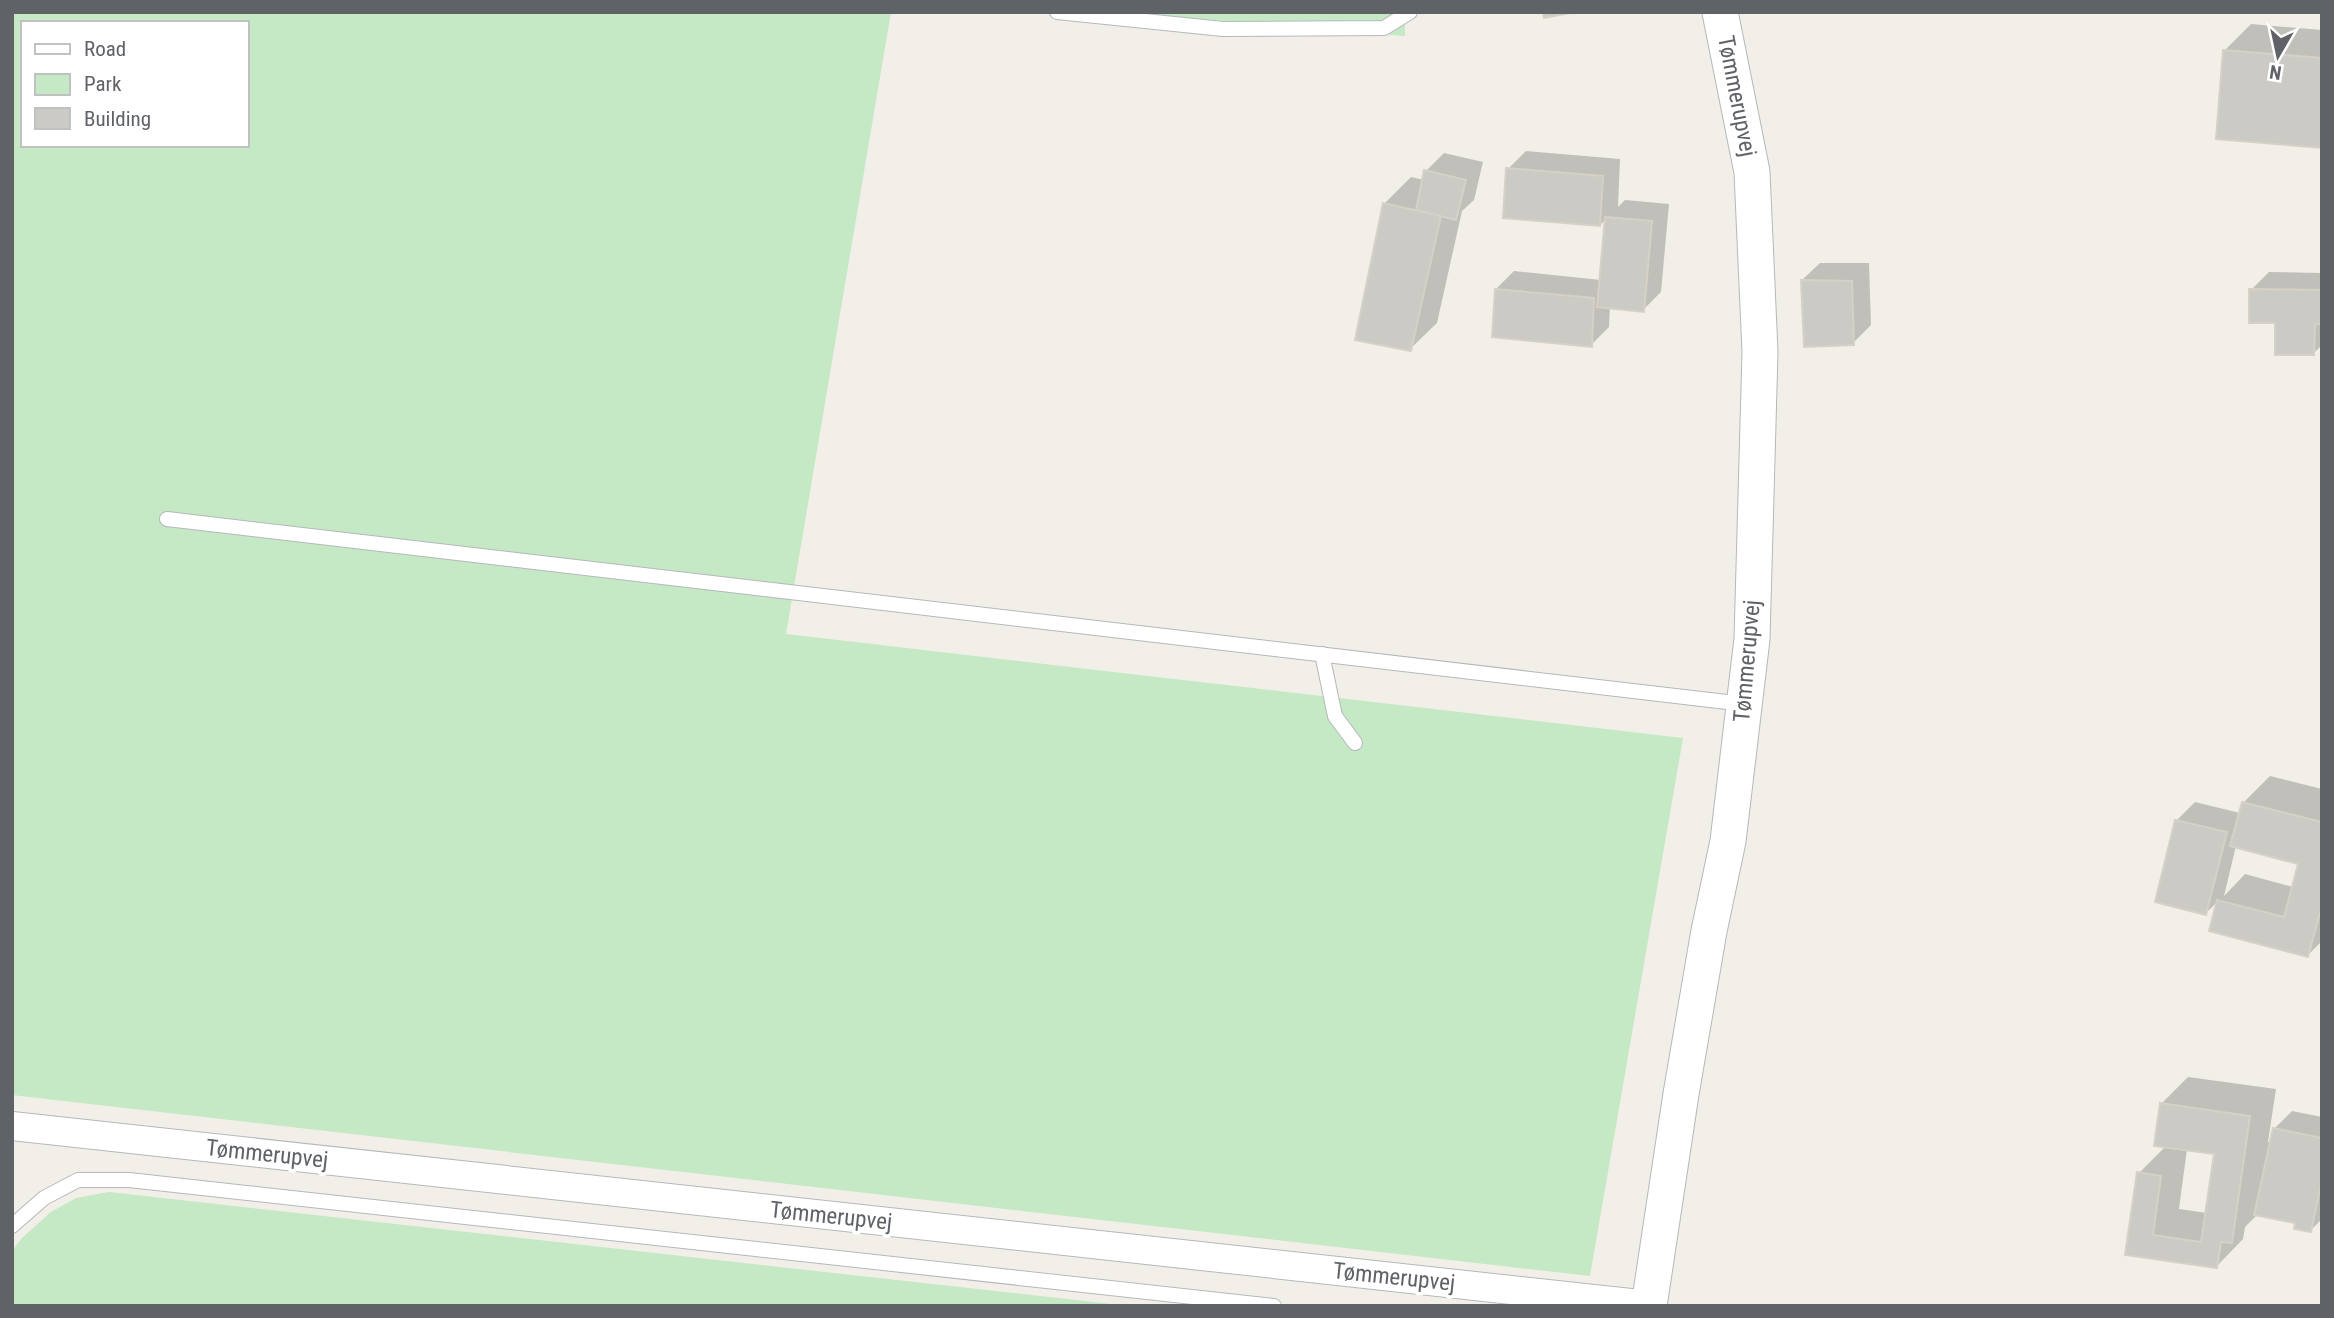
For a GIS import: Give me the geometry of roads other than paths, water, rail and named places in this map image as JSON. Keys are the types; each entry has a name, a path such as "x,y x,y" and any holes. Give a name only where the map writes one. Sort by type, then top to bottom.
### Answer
{"street":[{"name":"Tømmerupvej","path":"12,1126 1649,1306 1681,1094 1709,931 1728,841 1752,639 1760,352 1752,172 1720,12"}],"lane":[{"path":"1057,12 1223,29 1384,27 1410,12"},
{"path":"167,519 1745,704"},
{"path":"1322,654 1335,716 1355,743"},
{"path":"12,1226 44,1199 78,1180 129,1180 1275,1306"}]}
